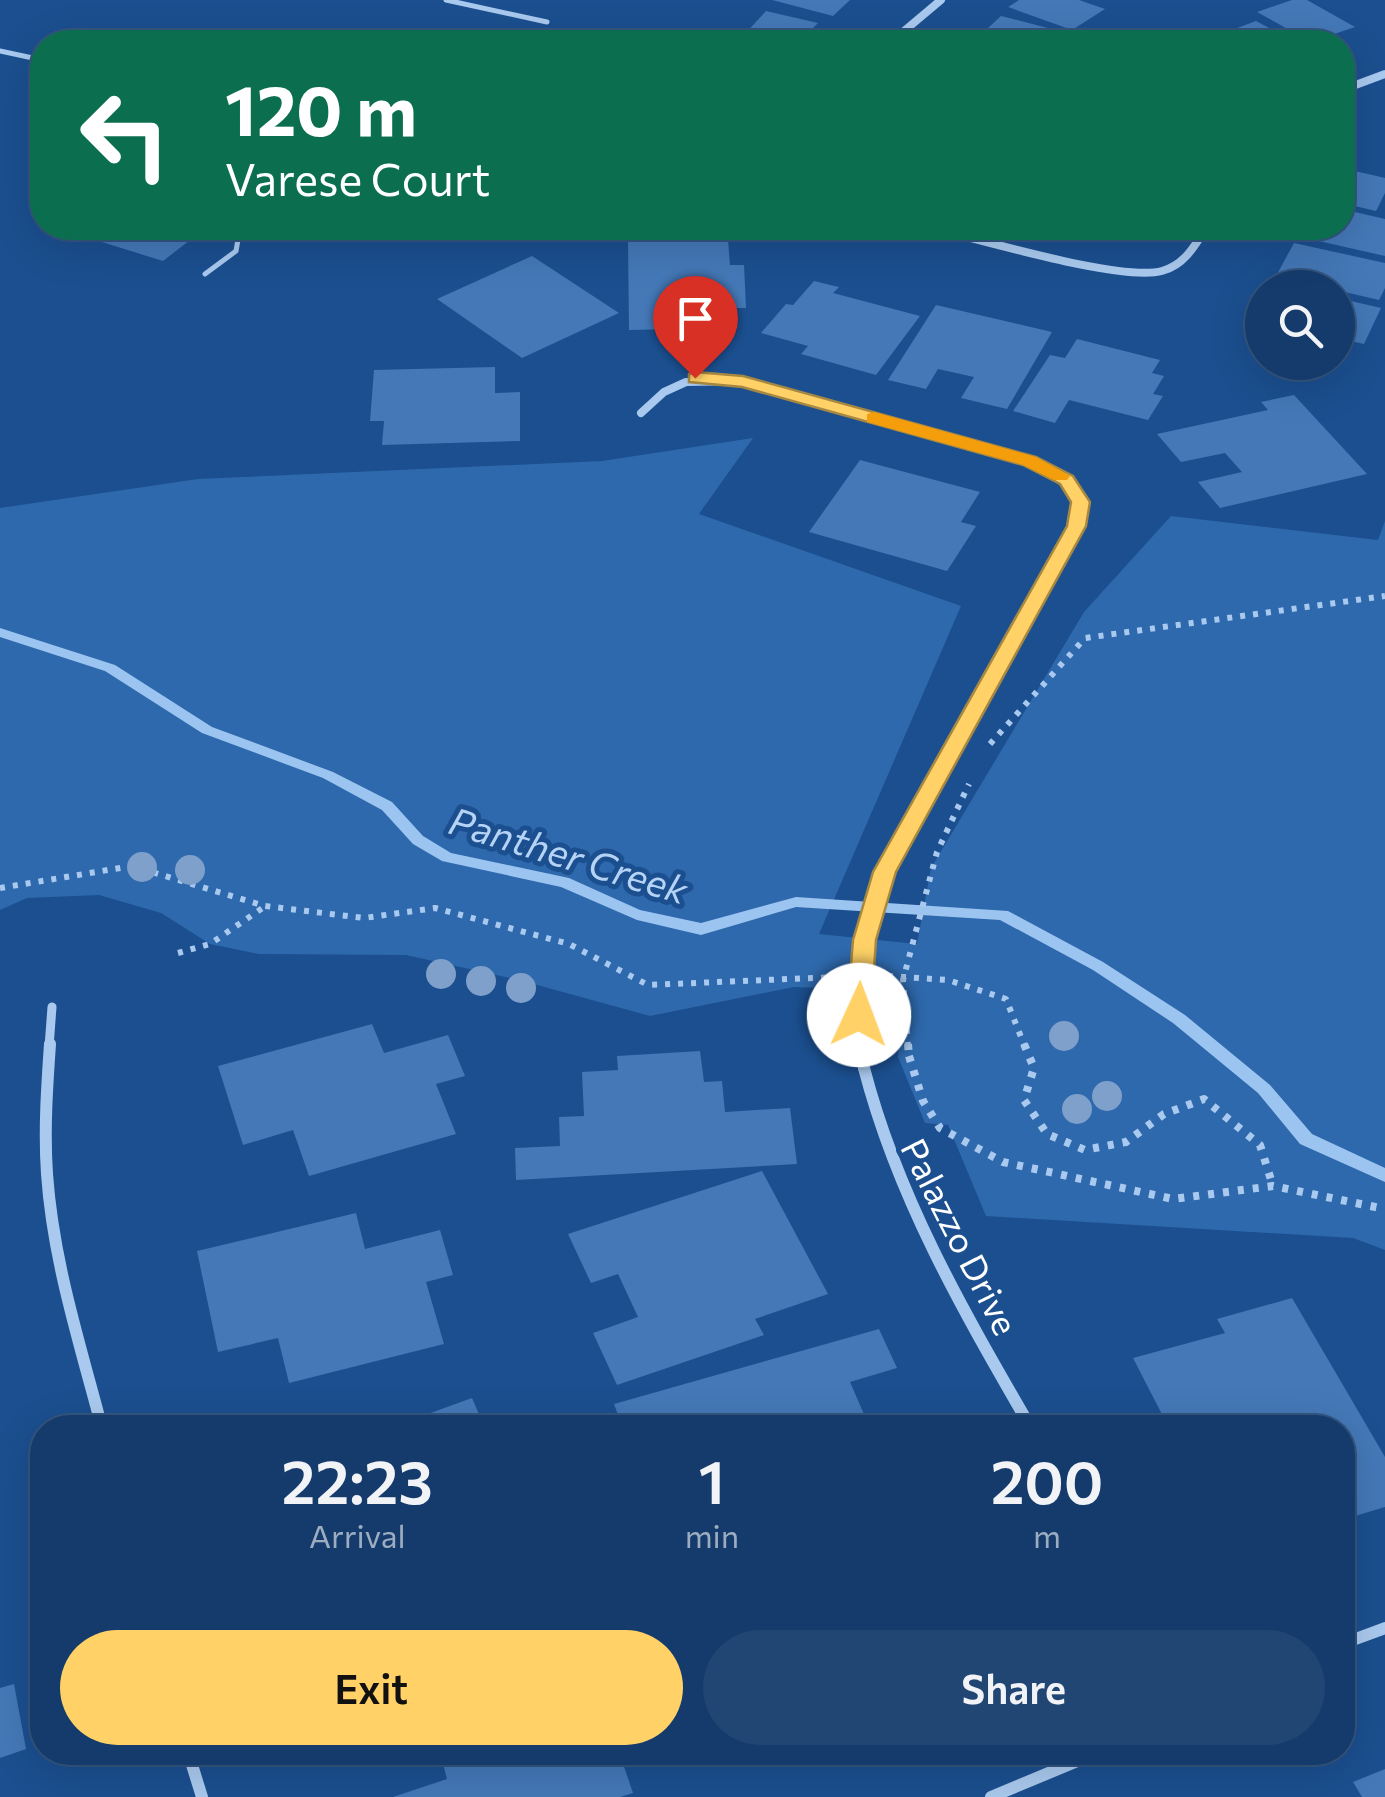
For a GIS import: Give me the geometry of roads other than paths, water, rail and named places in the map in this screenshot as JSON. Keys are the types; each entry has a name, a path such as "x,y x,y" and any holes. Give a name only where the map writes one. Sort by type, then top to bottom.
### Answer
{"street":[{"path":"906,30 941,0"},
{"path":"1355,85 1385,74"},
{"path":"983,240 1121,272 1160,274 1187,260 1199,240"},
{"name":"Palazzo Drive","path":"641,412 659,391 695,378 743,381 1039,464 1072,486 1080,502 1080,516 894,850 873,905 859,990 864,1068 876,1122 908,1206 1023,1415"},
{"path":"52,1008 45,1126 50,1204 58,1258 99,1415"},
{"path":"1355,1639 1385,1628"},
{"path":"192,1765 202,1797"},
{"path":"991,1797 1068,1765"}],"lane":[{"path":"446,0 547,22"},
{"path":"0,51 30,57"},
{"path":"205,274 236,251 238,240"}],"waterway":[{"name":"Panther Creek","path":"0,632 110,668 207,730 328,775 387,806 418,840 447,857 564,882 637,915 701,929 796,902 1003,915 1098,966 1179,1019 1264,1089 1306,1139 1385,1175"}]}
